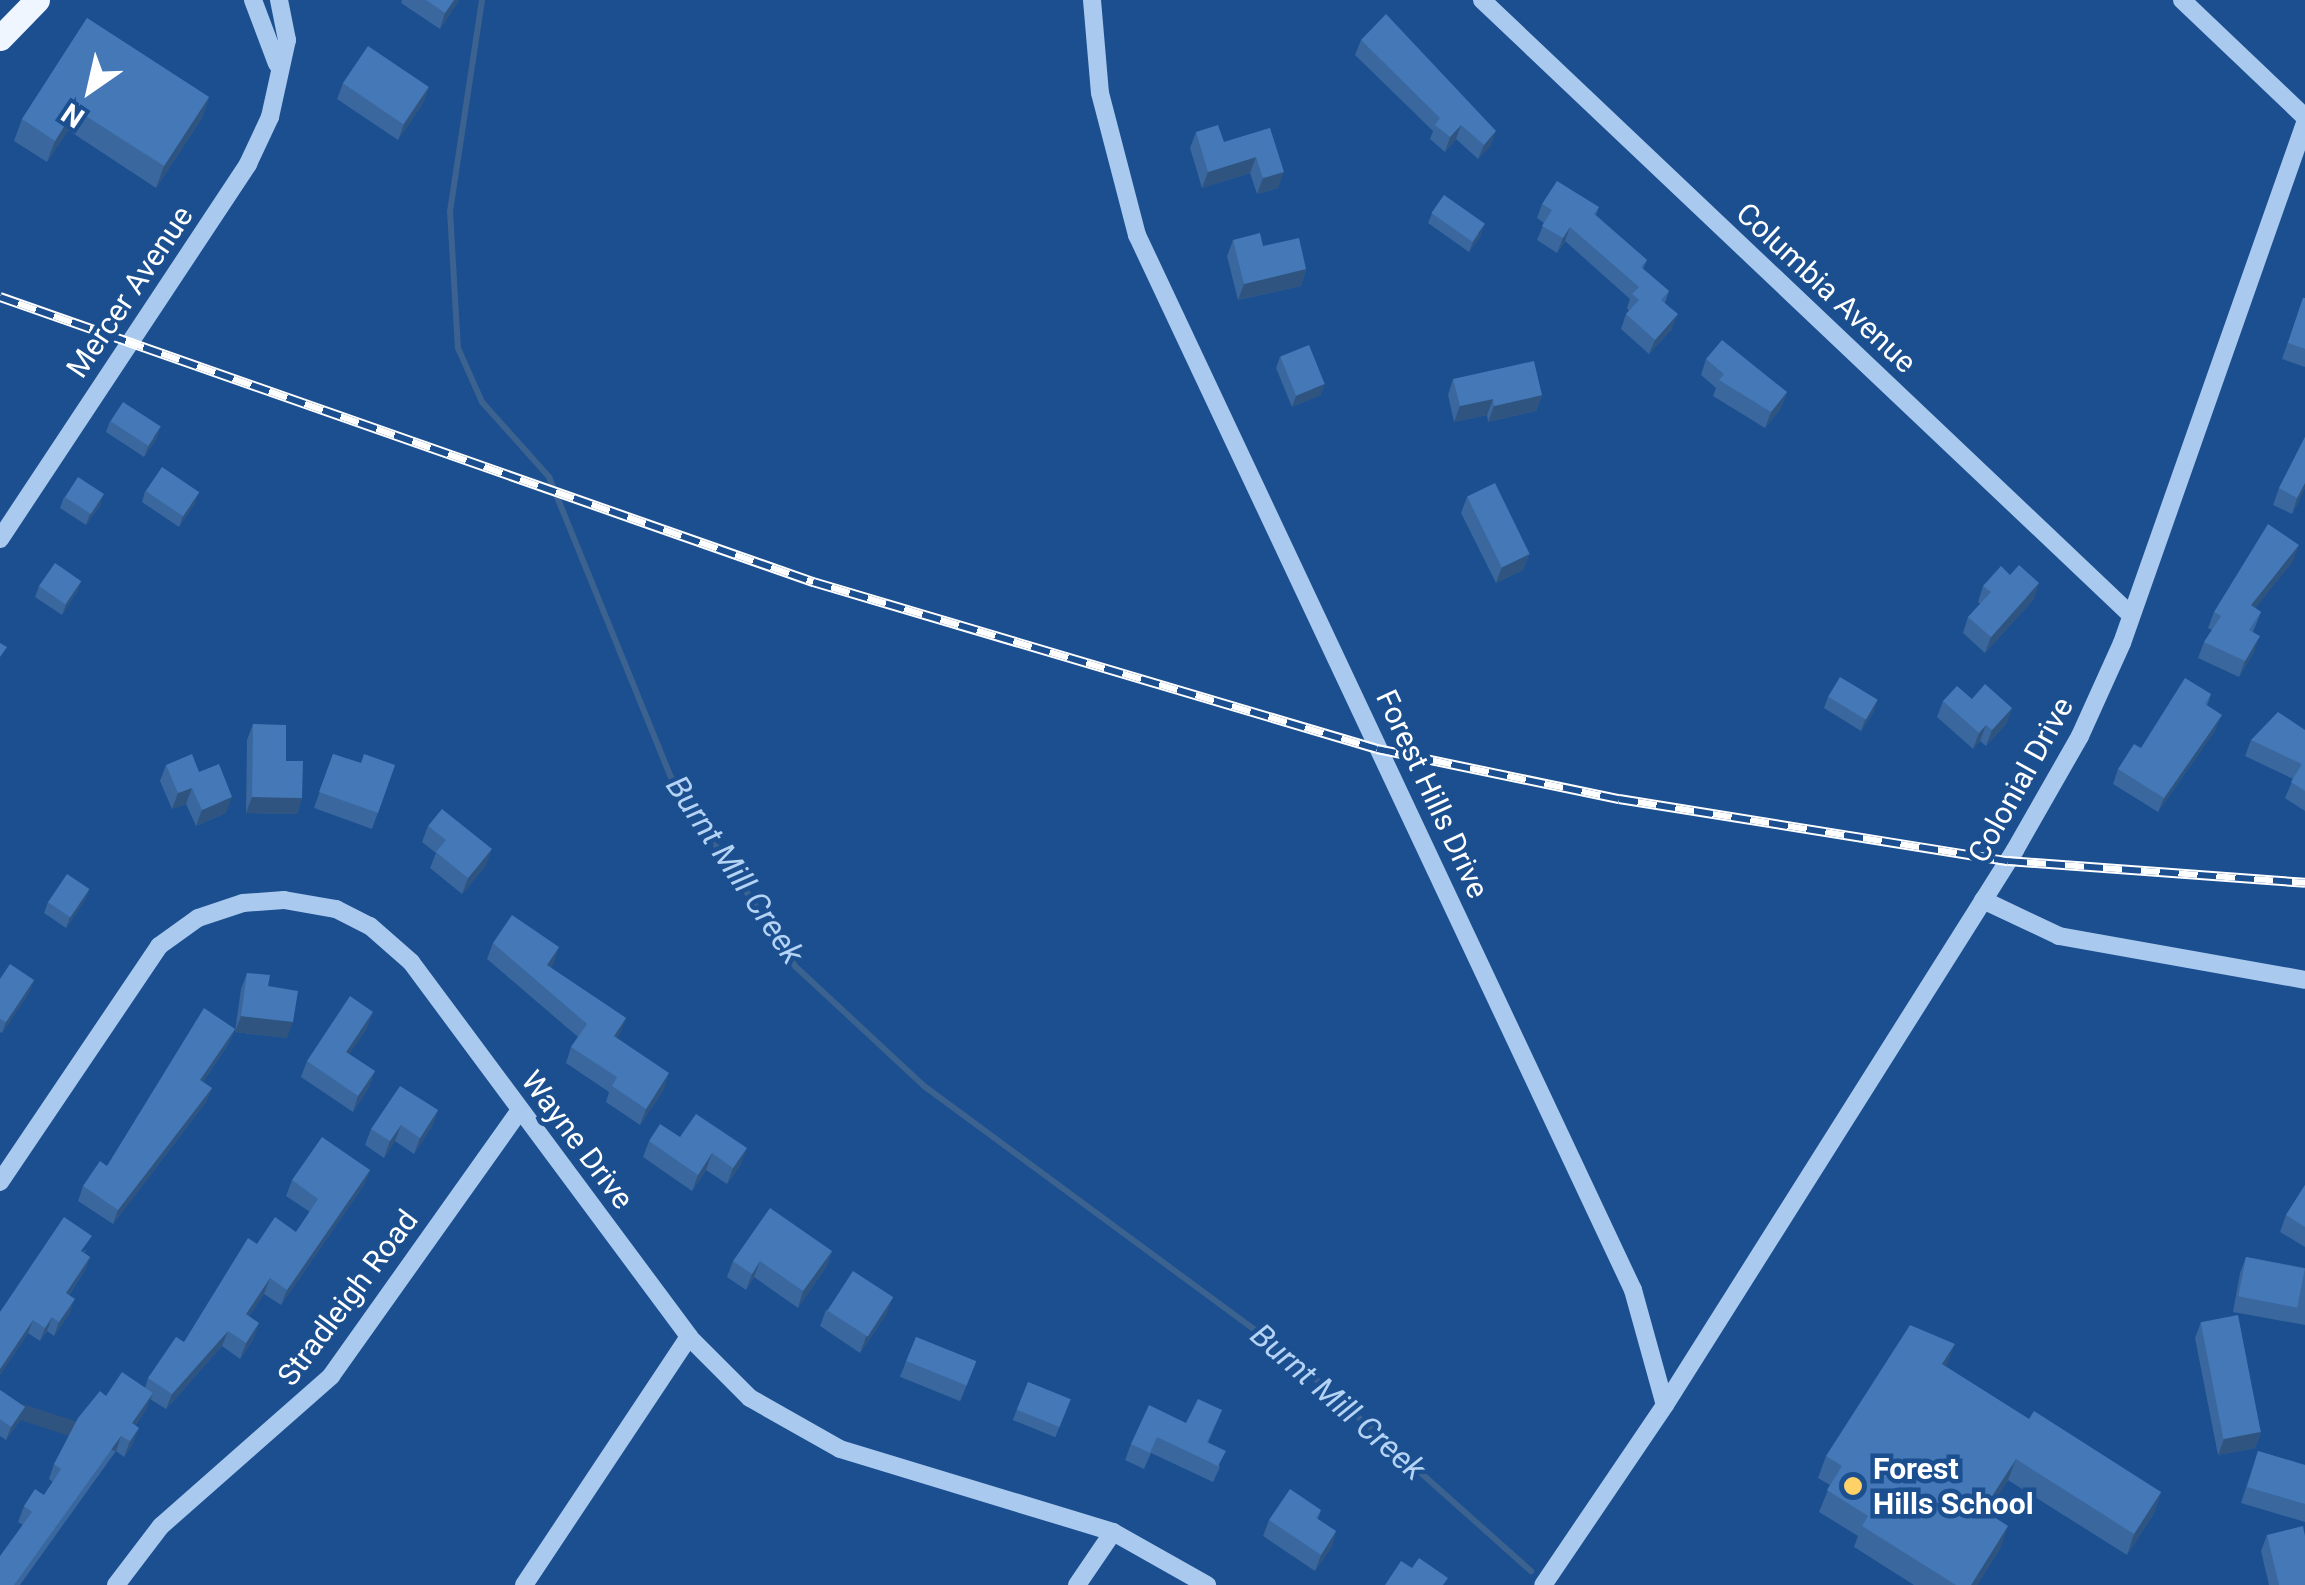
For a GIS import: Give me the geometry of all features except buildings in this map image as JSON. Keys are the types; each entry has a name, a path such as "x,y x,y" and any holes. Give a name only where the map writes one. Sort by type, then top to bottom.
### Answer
{"main road":[{"path":"0,38 37,0"}],"street":[{"name":"Mercer Avenue","path":"252,0 277,64"},
{"name":"Mercer Avenue","path":"0,539 248,164 270,117 277,64 287,40 279,0"},
{"name":"Forest Hills Drive","path":"1092,0 1100,93 1137,234 1609,1228 1665,1405"},
{"name":"Columbia Avenue","path":"1482,0 2131,615"},
{"path":"2182,0 2305,120"},
{"name":"Colonial Drive","path":"1665,1405 1983,900 2080,736 2131,615 2305,120"},
{"name":"Wayne Drive","path":"0,1182 149,957 198,918 243,903 284,900 336,908 387,939 425,979 689,1336 750,1398 802,1432 870,1459 1114,1532 1207,1585"},
{"path":"1983,900 2059,936 2305,980"},
{"name":"Stradleigh Road","path":"116,1585 161,1526 331,1376 519,1111"},
{"path":"524,1585 689,1336"},
{"path":"1543,1585 1665,1405"},
{"path":"1077,1585 1114,1532"}],"waterway":[{"name":"Burnt Mill Creek","path":"482,0 450,211 458,348 482,402 549,477 671,777 796,967 924,1086 1284,1351 1531,1571"}],"railway":[{"path":"0,297 813,582 1377,749 1619,799 2008,861 2305,883"}],"place":[{"name":"Forest Hills School","path":"1853,1486"}]}
